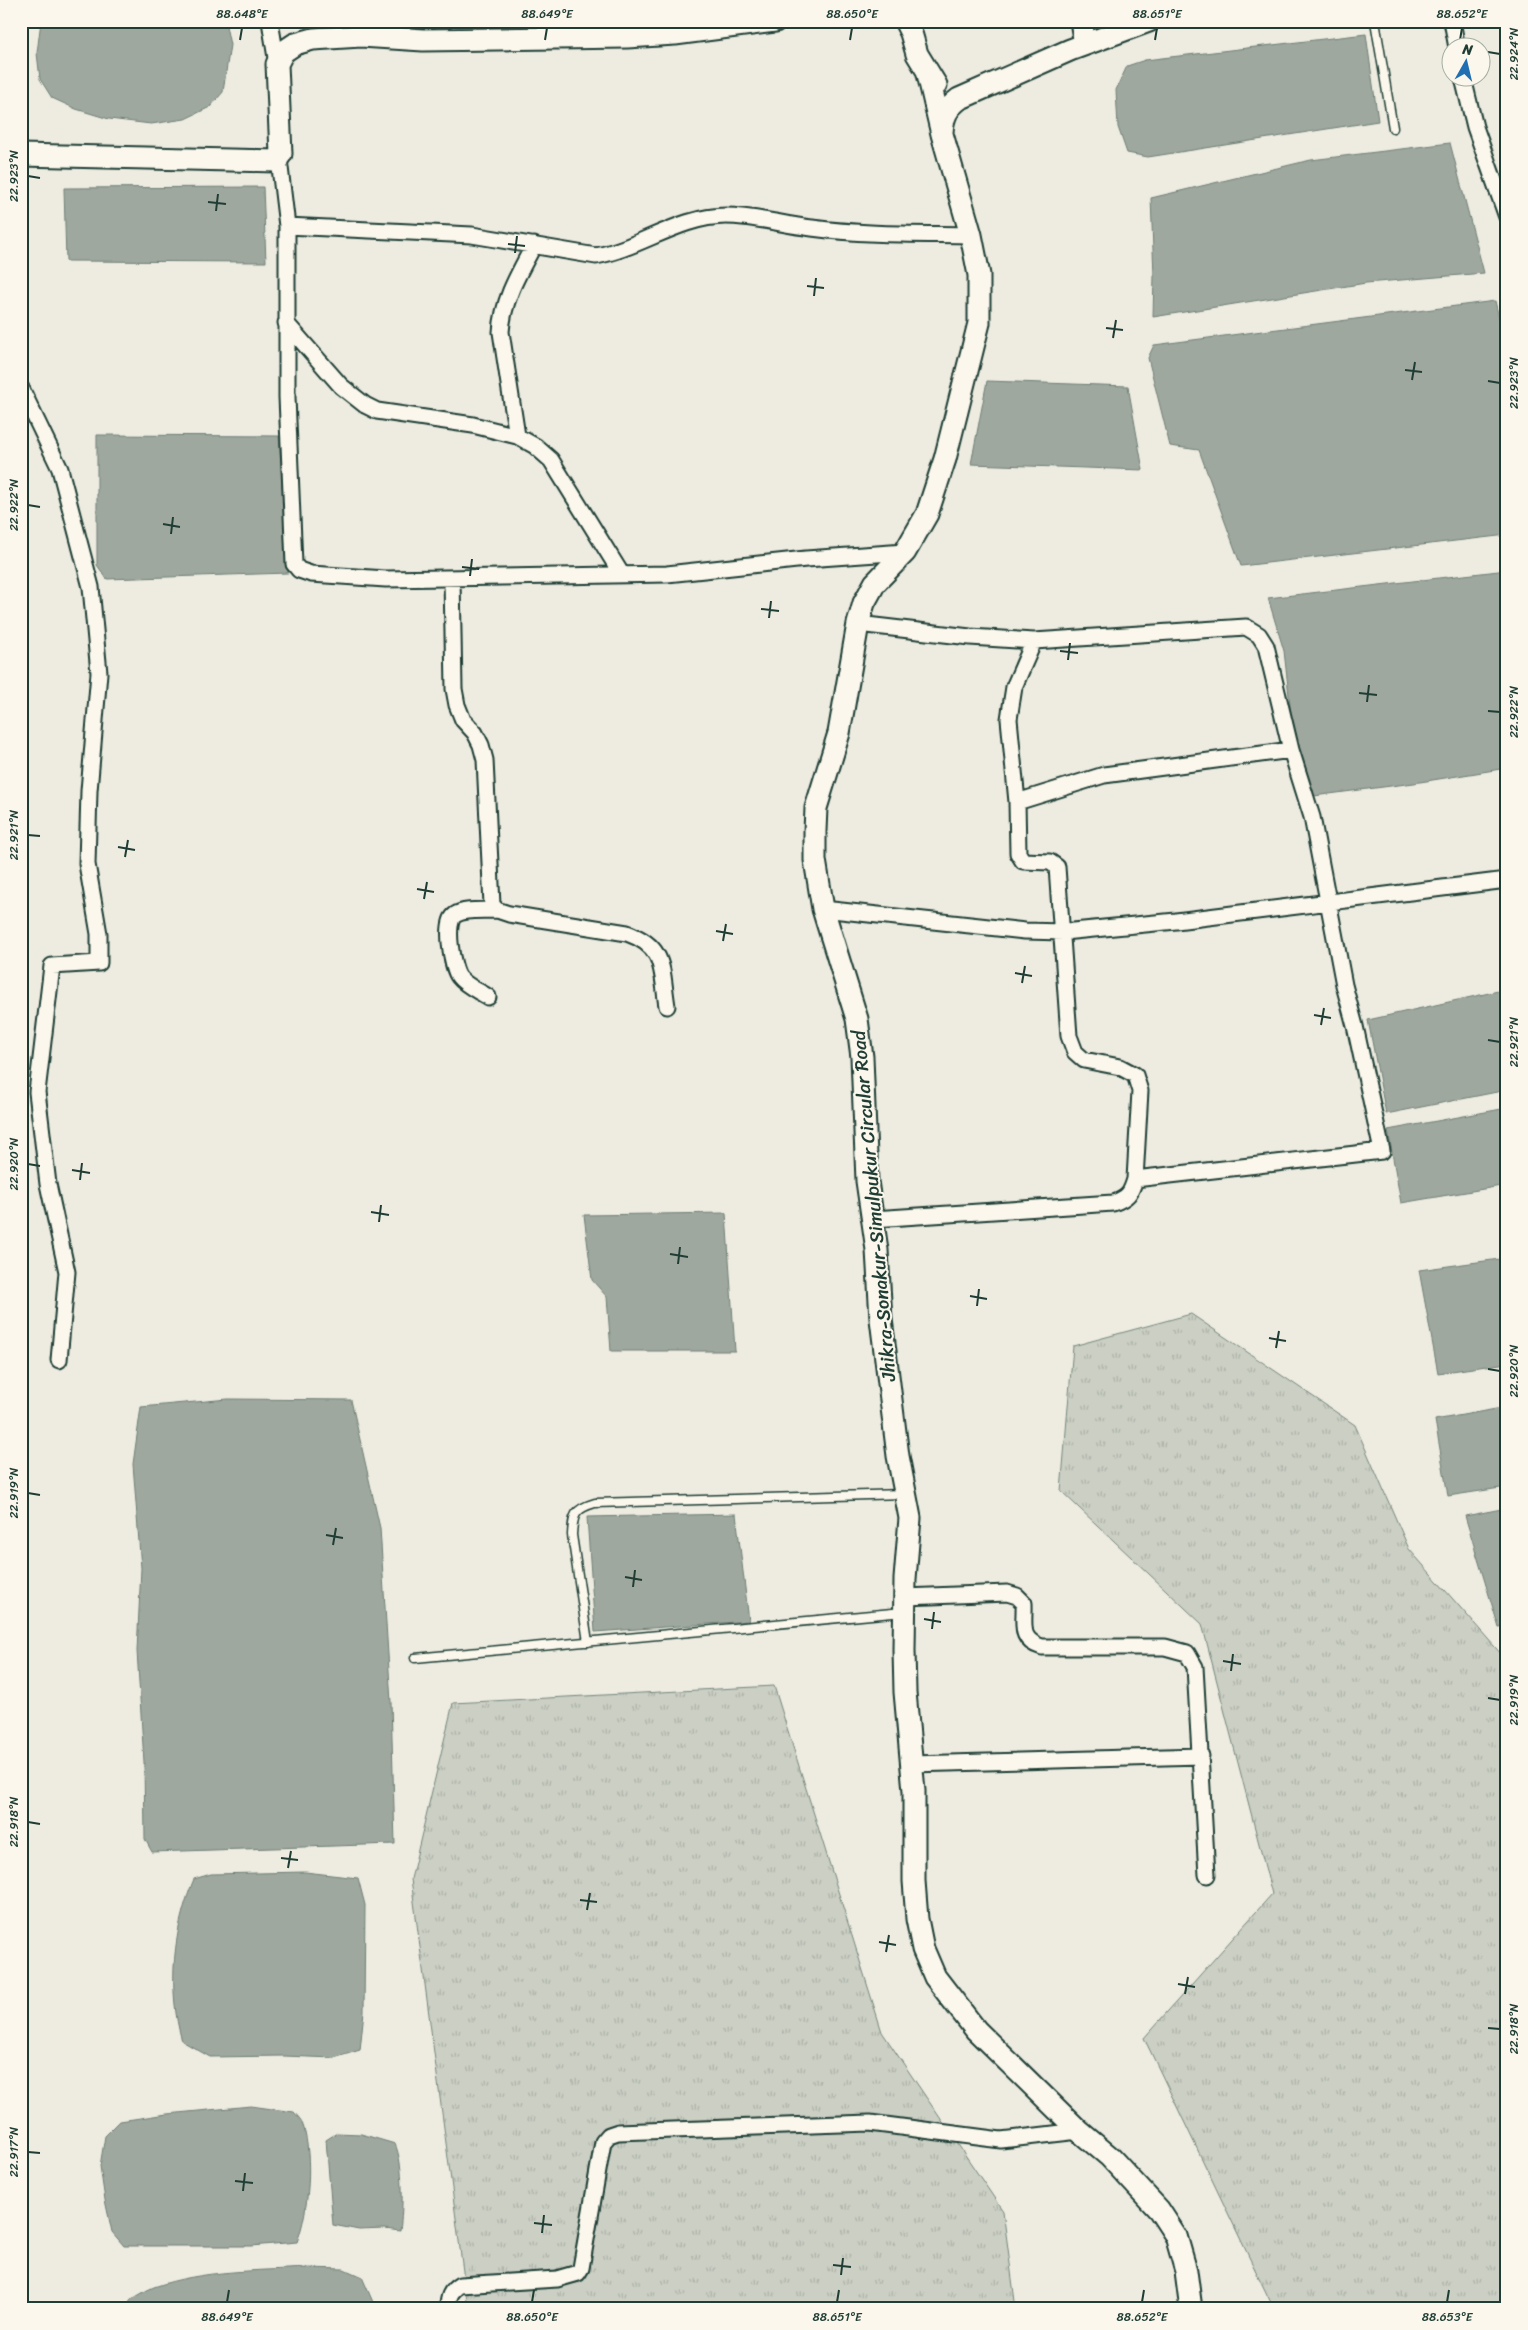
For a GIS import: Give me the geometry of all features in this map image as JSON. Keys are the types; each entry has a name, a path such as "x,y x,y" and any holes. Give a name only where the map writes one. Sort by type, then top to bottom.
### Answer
{"street":[{"path":"270,21 277,64 279,159 287,226 286,397 294,564 299,570 311,574 386,579 667,574 806,559 905,552"},
{"path":"277,64 282,52 295,44 313,39 361,36 423,40 627,36 775,21"},
{"path":"905,21 911,33 917,54 928,74 942,92 959,99"},
{"path":"1081,21 1085,44"},
{"path":"942,134 943,120 947,111 959,99 1085,44 1149,21"},
{"path":"1452,21 1455,38"},
{"name":"Jhikra-Sonakur-Simulpukur Circular Road","path":"928,74 942,134 971,235 979,275 979,323 937,485 927,514 905,552 875,583 864,602 858,624 839,733 816,808 815,860 823,909 857,1019 862,1057 867,1180 873,1219 881,1319 891,1408 910,1518 905,1604 905,1692 912,1764 916,1919 923,1949 935,1977 976,2030 1045,2095 1079,2131 1110,2157 1160,2210 1176,2236 1186,2271 1192,2309"},
{"path":"1466,88 1475,127 1507,217"},
{"path":"21,155 262,162 279,159"},
{"path":"287,226 472,235 596,256 615,253 690,222 725,216 866,233 971,235"},
{"path":"517,436 501,332 502,316 510,290 534,245"},
{"path":"286,324 342,386 353,396 377,411 472,425 517,436 535,446 551,460 622,575"},
{"path":"21,388 60,469 90,587 99,673 89,791 87,864 99,934 99,963 52,966 37,1092 48,1184 67,1272 59,1360"},
{"path":"452,578 454,688 457,705 464,720 478,739 485,760 490,894 492,905 497,910"},
{"path":"858,624 970,637 1034,641 1246,627 1259,635 1266,646 1291,750 1312,817 1344,985 1355,1026 1382,1151 1135,1179"},
{"path":"873,1219 1113,1203 1122,1200 1131,1193 1135,1179 1140,1091 1135,1075 1120,1067 1084,1060 1075,1052 1069,1036 1057,867 1050,862 1022,861 1018,853 1017,802 1010,736 1010,705 1014,688 1034,641"},
{"path":"1017,802 1104,775 1291,750"},
{"path":"823,909 1025,931 1063,932 1176,921 1507,880"},
{"path":"488,998 460,979 455,972 449,932 450,921 455,915 463,912 497,910 509,914 627,933 643,939 655,949 660,963 667,1006"},
{"path":"905,1604 1007,1593 1017,1596 1024,1603 1026,1636 1031,1643 1042,1647 1165,1647 1187,1654 1195,1667 1207,1875"},
{"path":"912,1764 1200,1756"},
{"path":"448,2309 448,2300 452,2290 460,2284 557,2279 578,2272 581,2268 603,2142 609,2135 618,2132 870,2123 1001,2140 1079,2131"}],"lane":[{"path":"1375,21 1393,128"},
{"path":"588,1642 572,1535 573,1518 581,1507 595,1503 906,1494"},
{"path":"415,1658 588,1642 905,1604"}],"green space":[{"path":"1191,1314 1355,1425 1409,1549 1502,1655 1507,1654 1507,2309 1274,2309 1144,2038 1272,1894 1202,1624 1061,1491 1073,1346"},
{"path":"774,1686 882,2032 1003,2211 1016,2309 468,2309 411,1879 453,1703"}],"shaded area":[{"path":"41,21 225,21 230,45 223,92 210,107 185,119 151,124 109,119 76,109 52,98 40,79 37,53"},
{"path":"1366,34 1378,121 1148,157 1127,153 1118,127 1116,90 1127,66 1145,60"},
{"path":"1450,143 1484,273 1366,283 1153,317 1154,276 1151,198 1311,160"},
{"path":"263,187 266,262 66,261 64,188"},
{"path":"1495,301 1507,351 1507,535 1241,566 1199,450 1170,446 1148,358 1154,345"},
{"path":"987,381 1128,386 1143,470 971,464"},
{"path":"97,435 279,436 288,573 107,579 97,565"},
{"path":"1507,570 1507,768 1414,783 1306,797 1297,767 1284,651 1268,598"},
{"path":"1507,989 1507,1090 1386,1114 1368,1020"},
{"path":"1507,1108 1507,1185 1401,1203 1388,1130"},
{"path":"726,1213 735,1351 611,1351 607,1297 592,1280 584,1215"},
{"path":"1507,1258 1507,1363 1438,1373 1419,1270"},
{"path":"228,1399 351,1400 380,1528 391,1702 395,1844 152,1852 145,1839 144,1762 137,1651 141,1568 133,1464 141,1407"},
{"path":"1507,1407 1507,1487 1448,1496 1435,1420"},
{"path":"1507,1508 1507,1627 1499,1628 1465,1516"},
{"path":"736,1514 749,1621 595,1632 587,1517"},
{"path":"305,1872 358,1878 365,1905 364,2011 360,2050 334,2058 284,2056 210,2057 182,2041 175,2001 174,1959 181,1918 194,1879 211,1874"},
{"path":"251,2106 294,2112 301,2120 306,2138 309,2168 307,2200 297,2242 251,2246 124,2246 112,2232 105,2200 100,2166 105,2136 120,2121 167,2114"},
{"path":"337,2133 361,2134 395,2144 401,2175 402,2211 400,2231 385,2229 359,2230 333,2225 326,2140"},
{"path":"307,2268 344,2269 362,2277 376,2309 128,2309 130,2300 151,2288 172,2281 230,2272"}]}
